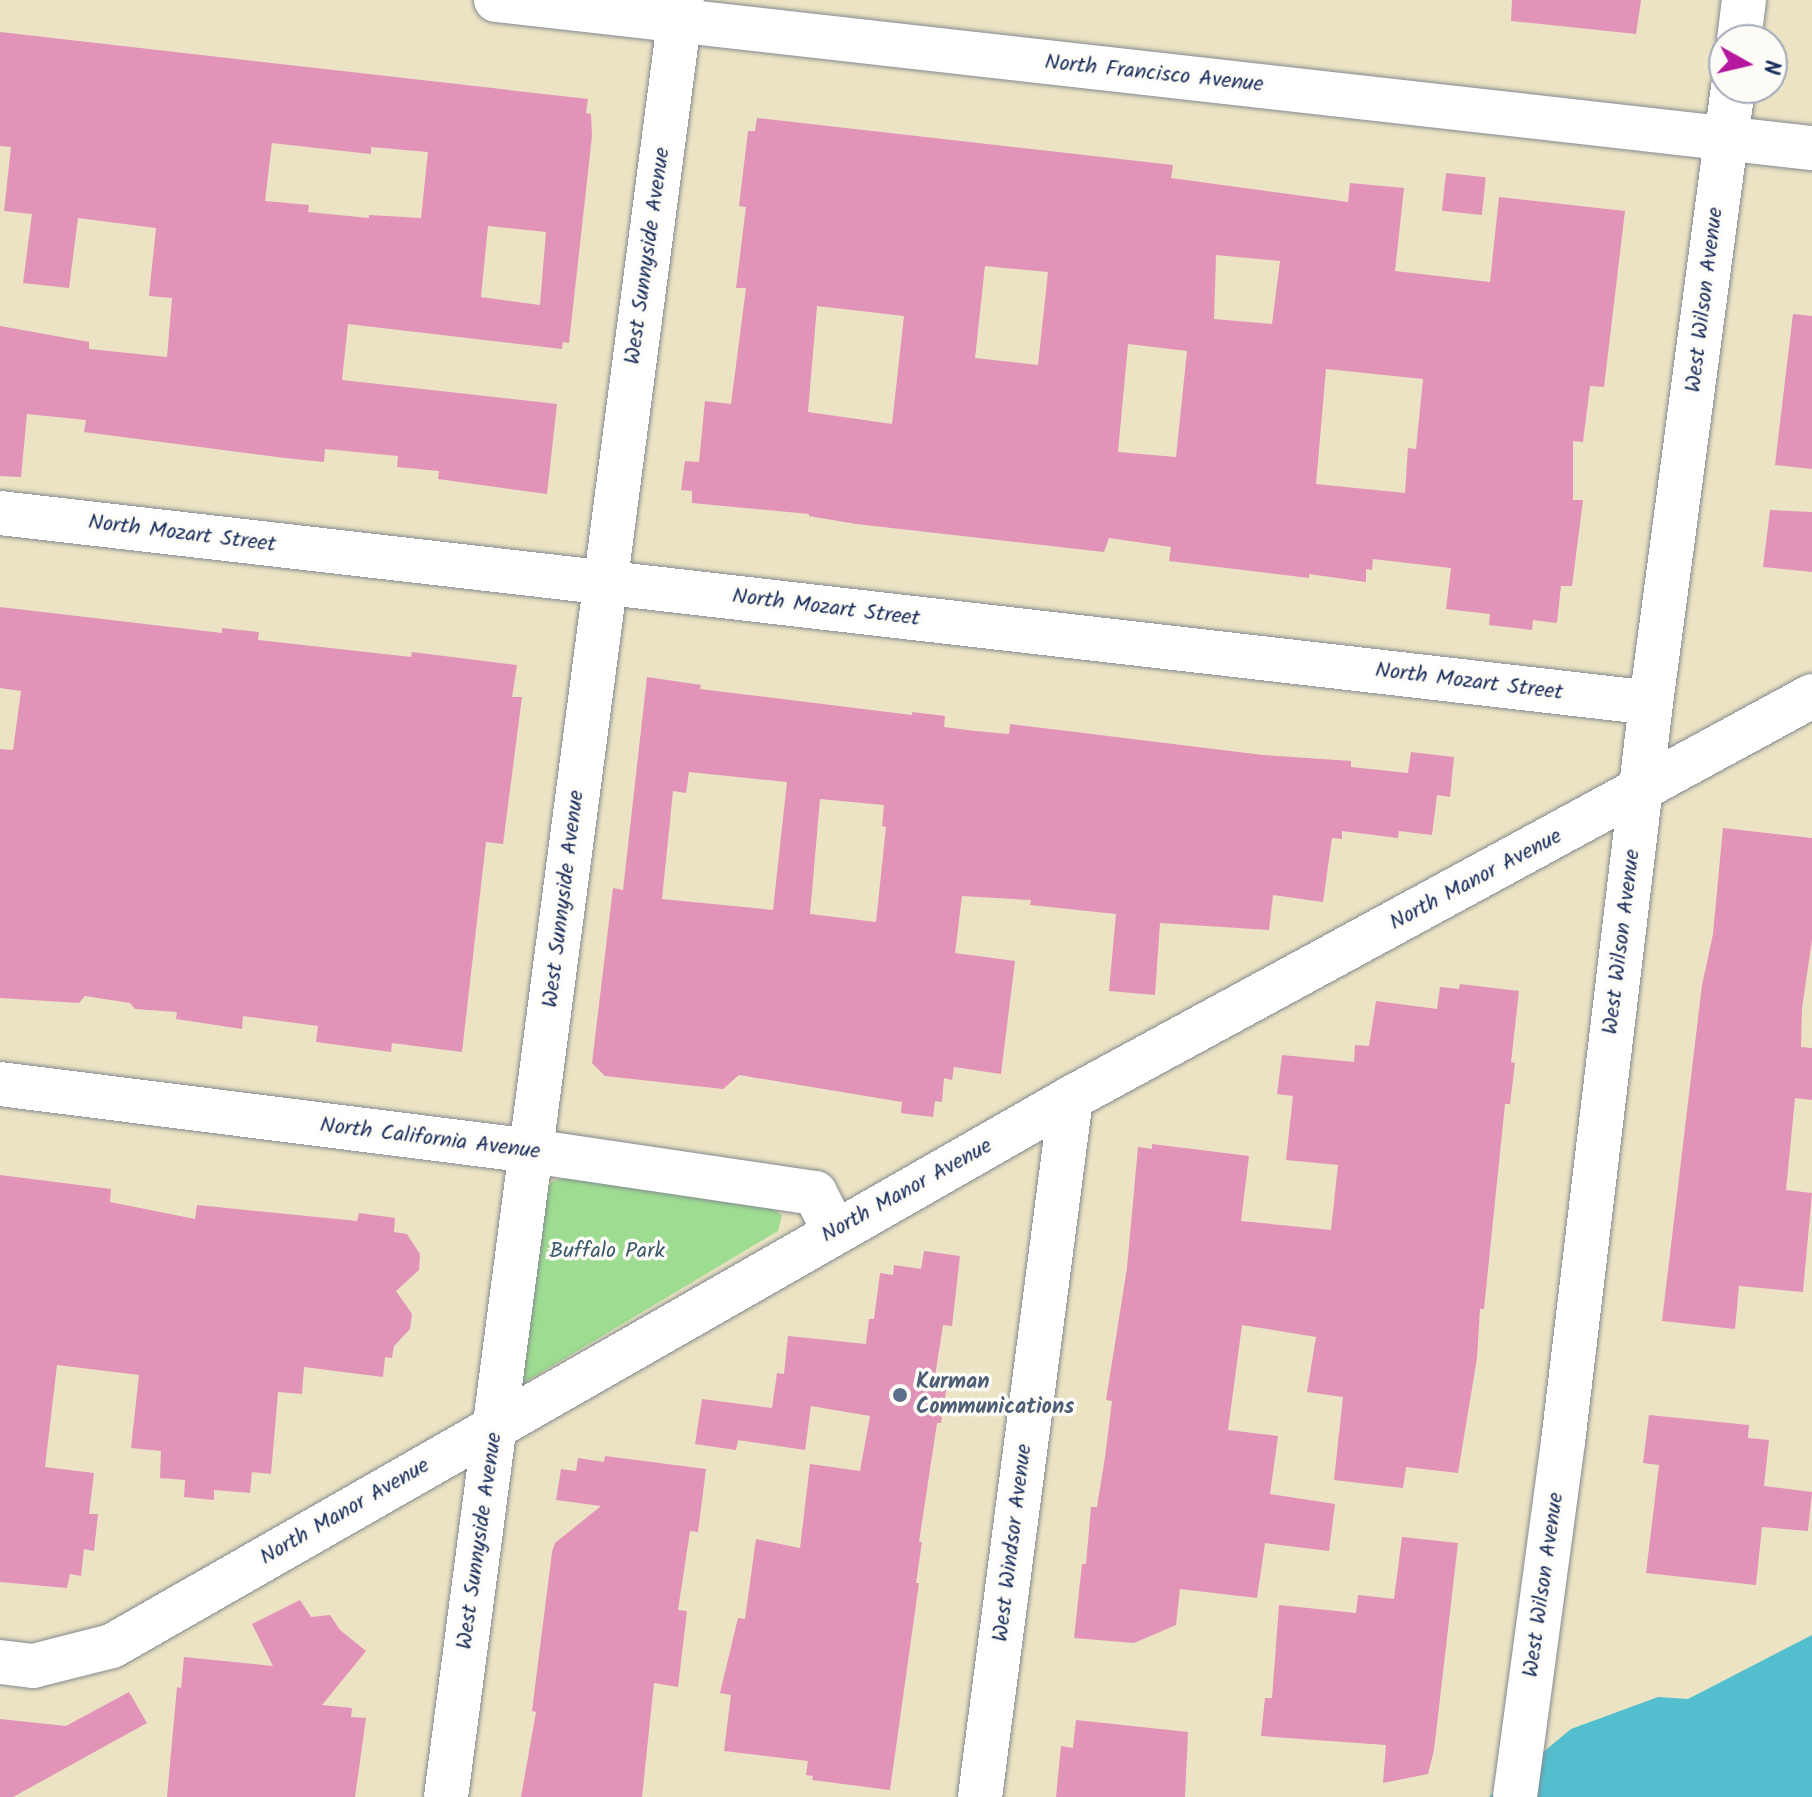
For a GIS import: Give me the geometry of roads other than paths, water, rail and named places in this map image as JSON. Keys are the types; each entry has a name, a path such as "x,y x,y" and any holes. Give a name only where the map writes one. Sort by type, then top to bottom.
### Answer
{"street":[{"name":"North Francisco Avenue","path":"496,0 681,10 1812,148"},
{"path":"1741,24 1744,0"},
{"name":"West Sunnyside Avenue","path":"446,1797 681,10"},
{"name":"West Wilson Avenue","path":"1515,1797 1563,1442 1651,703 1731,104"},
{"name":"North Mozart Street","path":"0,513 1651,703"},
{"name":"North Manor Avenue","path":"0,1662 33,1666 112,1646 1071,1098 1812,696"},
{"name":"North California Avenue","path":"0,1084 531,1151 815,1193 835,1232"},
{"name":"West Windsor Avenue","path":"980,1797 1071,1098"}],"water":[{"path":"1812,1635 1812,1797 1489,1797 1571,1729 1658,1697 1688,1699"}],"place":[{"name":"Kurman Communications","path":"900,1395"}],"park label":[{"name":"Buffalo Park","path":"607,1252"}]}
